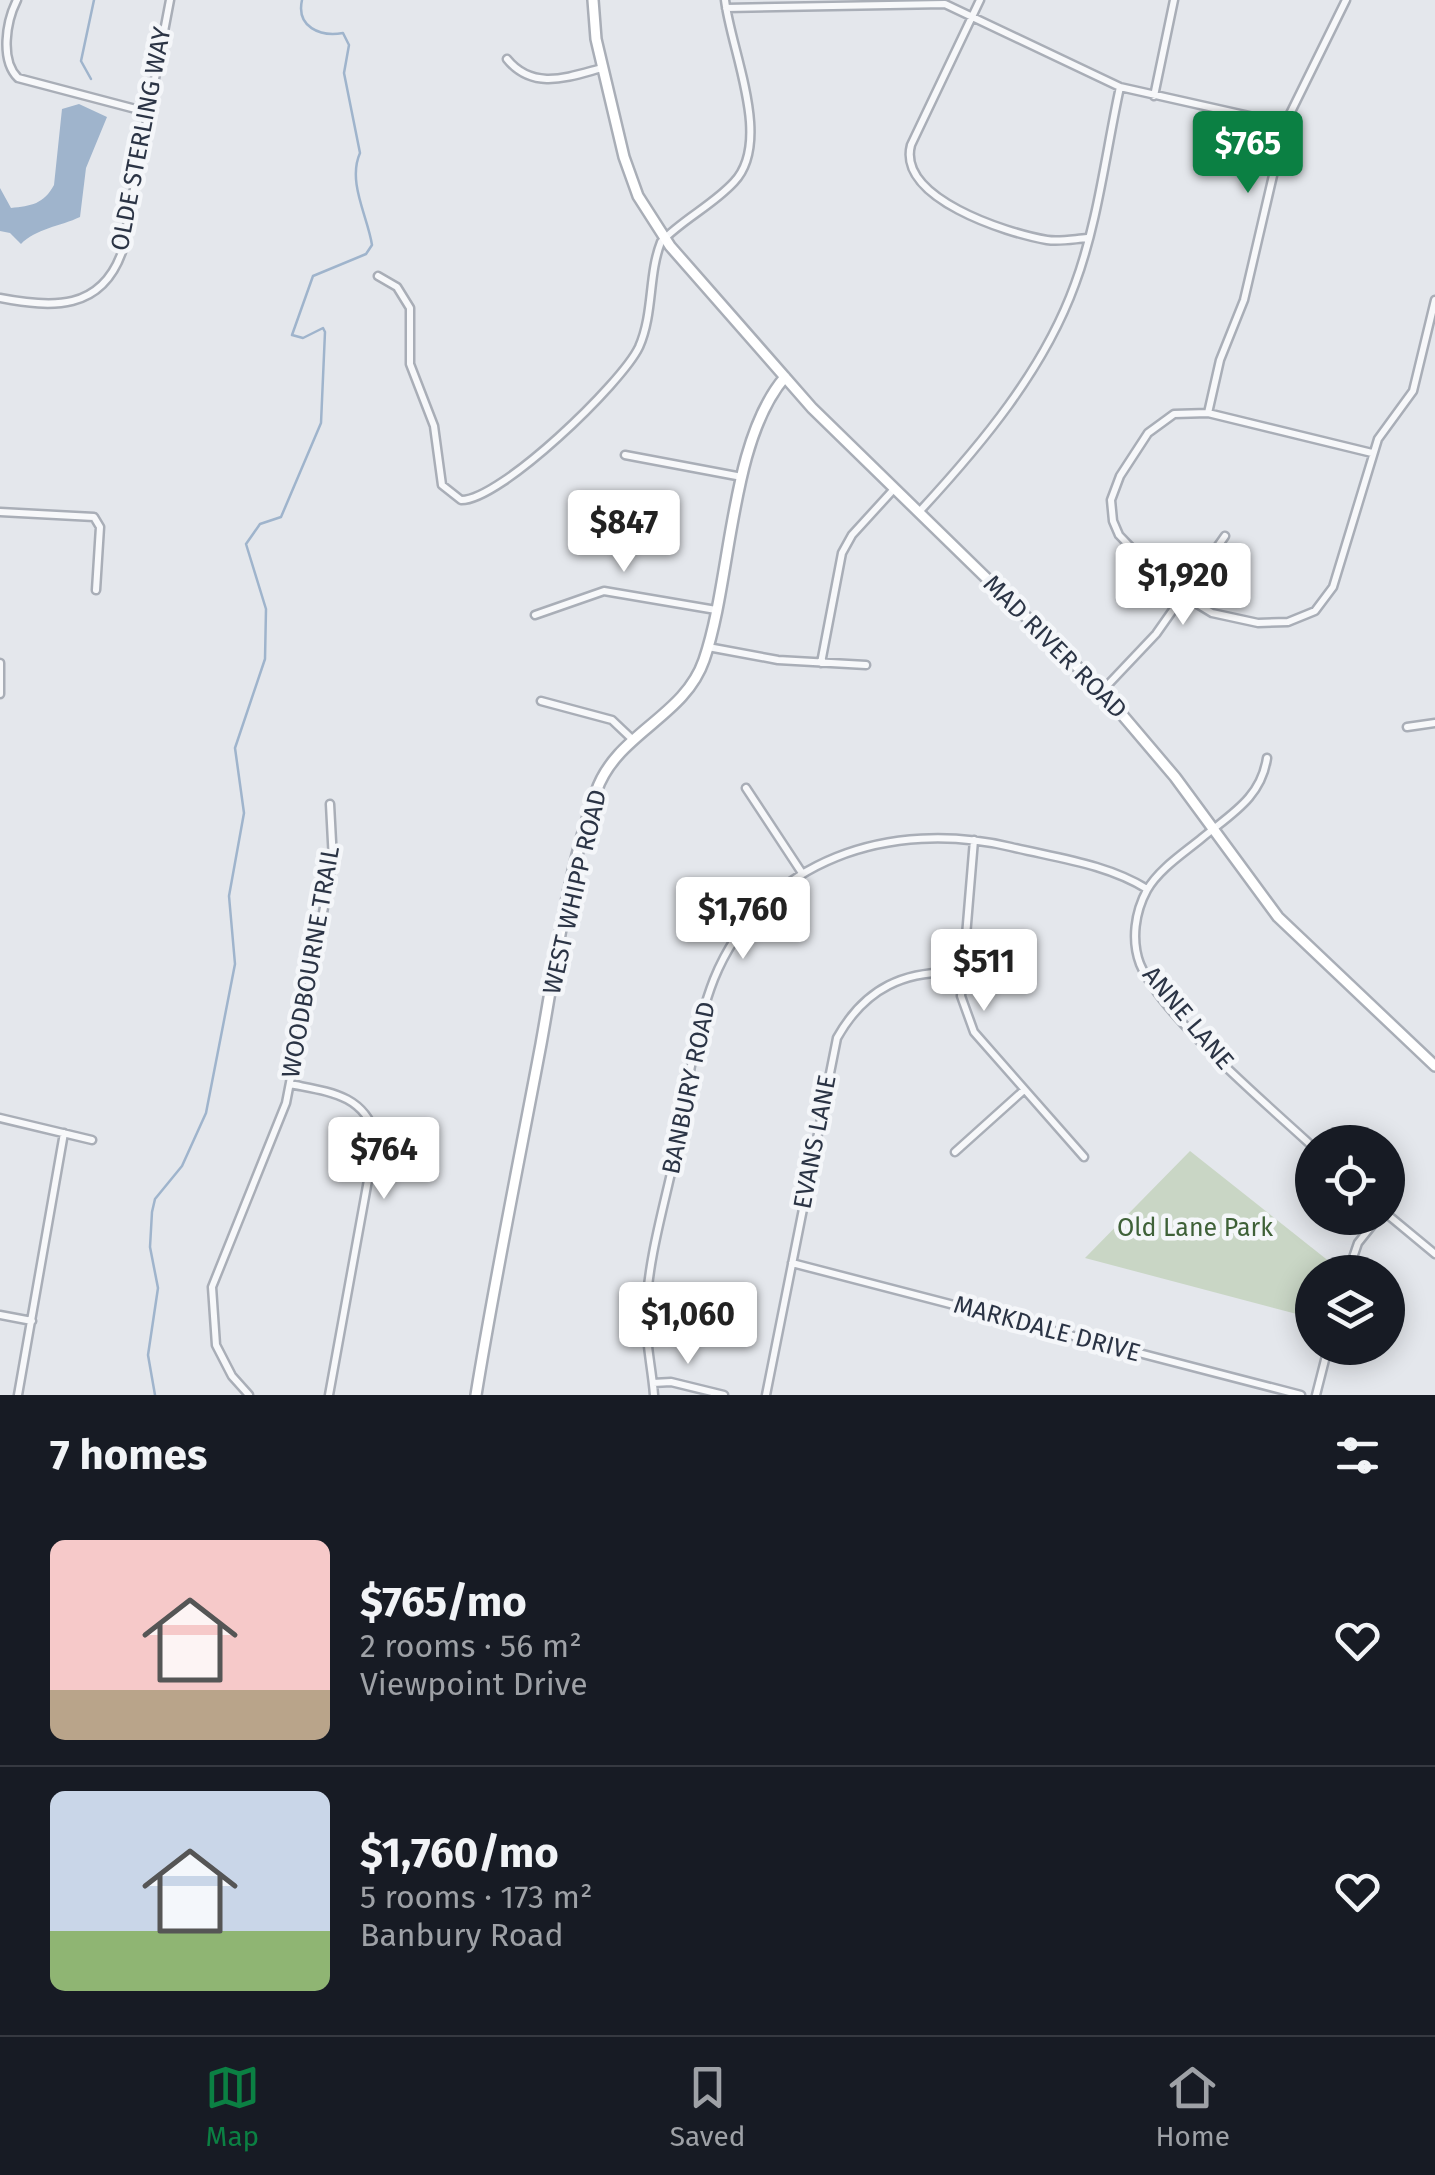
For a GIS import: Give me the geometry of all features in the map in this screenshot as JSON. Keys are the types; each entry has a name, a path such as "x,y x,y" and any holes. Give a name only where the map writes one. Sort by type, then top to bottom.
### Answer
{"street":[{"path":"17,0 6,45 7,62 18,78 146,112"},
{"name":"OLDE STERLING WAY","path":"0,298 65,306 87,298 112,273 122,252 170,0"},
{"name":"MAD RIVER ROAD","path":"593,0 602,68 631,181 664,238 785,378 1102,690 1175,776 1278,917 1435,1066"},
{"path":"980,0 911,145 908,162 914,177 935,195 993,224 1047,240 1087,238"},
{"path":"1154,96 1174,0"},
{"path":"1208,412 1220,360 1244,300 1285,124 1346,0"},
{"path":"378,276 397,287 410,308 410,364 434,426 442,485 455,498 470,500 510,480 628,364 644,335 656,256 664,238 734,182 750,157 752,125 725,4 935,2 973,16 1120,87 1285,124"},
{"path":"507,59 521,72 540,80 602,68"},
{"path":"919,512 982,441 1046,346 1076,281 1120,87"},
{"path":"1372,453 1208,412 1174,414 1152,428 1114,489 1112,521 1131,549 1184,596 1212,612 1246,622 1288,622 1314,611 1333,587 1372,453 1413,391 1431,344 1435,300"},
{"name":"WEST WHIPP ROAD","path":"476,1395 577,862 604,772 632,738 682,698 708,647 744,478 764,409 785,378"},
{"path":"624,455 744,478"},
{"path":"821,663 842,553 857,528 894,489"},
{"path":"0,512 94,517 100,526 96,590"},
{"path":"1102,690 1184,596 1225,536"},
{"path":"534,615 604,590 716,610"},
{"path":"708,647 778,660 866,665"},
{"path":"0,663 0,694"},
{"path":"540,701 612,720 632,738"},
{"path":"1407,727 1435,724"},
{"path":"1147,890 1256,792 1267,758"},
{"path":"746,788 802,873"},
{"name":"WOODBOURNE TRAIL","path":"249,1395 232,1376 216,1345 212,1287 278,1130 290,1084 333,860 330,804"},
{"name":"BANBURY ROAD","path":"654,1395 647,1300 704,1006 739,934 764,904 802,873 853,848 894,838 974,840 1102,869 1147,890"},
{"path":"974,840 962,973 961,1003 967,1022 1084,1157"},
{"name":"ANNE LANE","path":"1147,890 1135,935 1146,975 1210,1049 1295,1130"},
{"name":"EVANS LANE","path":"766,1395 832,1054 846,1022 867,998 902,978 925,972 962,973"},
{"path":"290,1084 357,1103 368,1114 376,1136 329,1395"},
{"path":"954,1152 1024,1090"},
{"path":"0,1118 92,1140"},
{"path":"18,1395 64,1133"},
{"path":"1405,1229 1435,1254"},
{"name":"MARKDALE DRIVE","path":"792,1263 1301,1395"},
{"path":"0,1315 32,1321"},
{"path":"1316,1395 1324,1365"},
{"path":"653,1383 670,1382 724,1395"}],"green space":[{"name":"Old Lane Park","path":"1190,1151 1321,1255 1295,1255 1295,1314 1085,1258"}],"water":[{"path":"79,104 107,117 86,168 80,217 41,231 21,244 10,233 0,231 0,188 11,208 31,205 46,196 54,185 62,109"}],"waterway":[{"path":"91,79 81,61 94,0"},
{"path":"155,1395 148,1355 158,1288 150,1247 152,1212 155,1199 182,1166 206,1113 235,964 229,896 244,813 235,748 265,659 266,609 246,544 260,524 281,517 321,423 325,332 323,328 303,338 292,335 313,276 366,254 372,245 357,187 360,153 344,73 349,45 343,33 318,31 306,23 302,0"}]}
